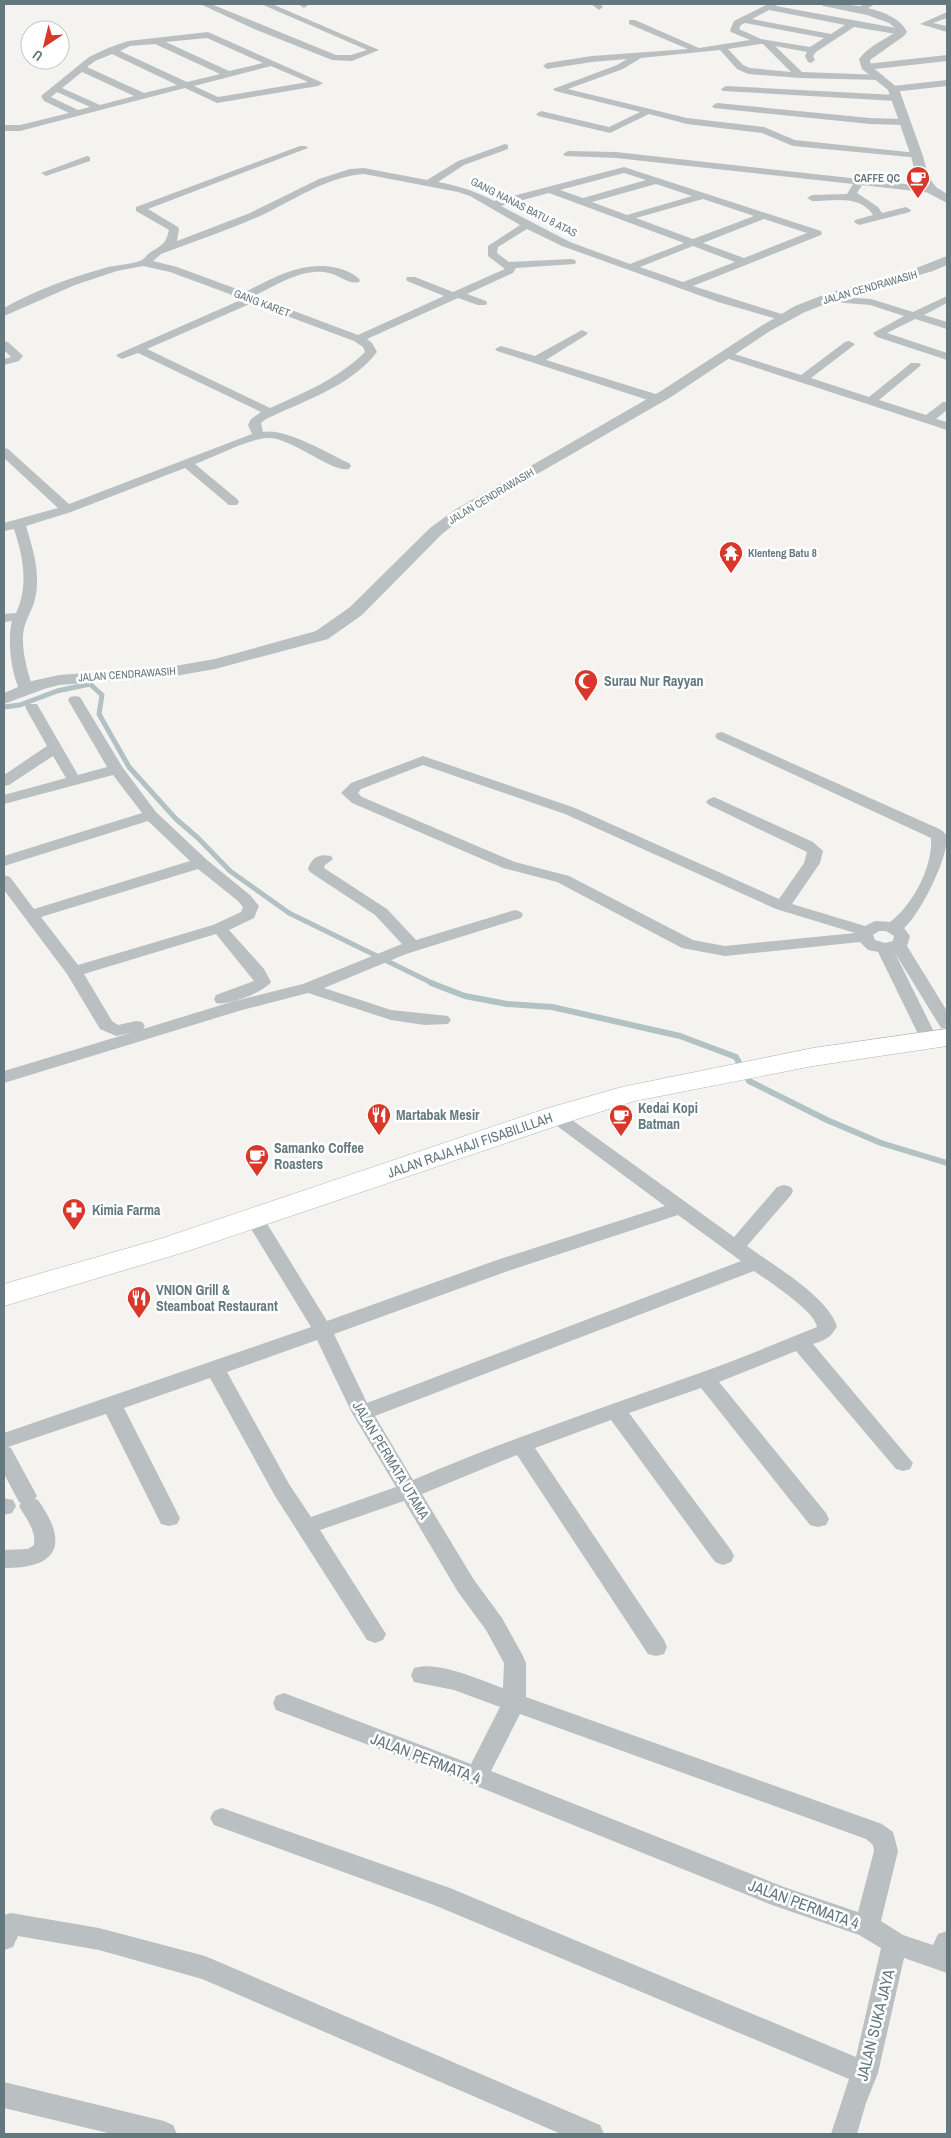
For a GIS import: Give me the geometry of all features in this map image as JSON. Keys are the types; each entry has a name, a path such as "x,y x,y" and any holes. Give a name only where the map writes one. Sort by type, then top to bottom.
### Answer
{"main road":[{"name":"JALAN RAJA HAJI FISABILILLAH","path":"4,1295 165,1248 555,1116 632,1093 680,1082 941,1033"}],"street":[{"path":"204,4 335,58 352,58 375,50 264,4"},
{"path":"827,4 859,10 894,21 901,25 902,32"},
{"path":"859,10 871,4"},
{"path":"812,50 763,41 734,30 737,24 771,6 852,24 902,32"},
{"path":"947,15 924,24 947,29"},
{"path":"744,20 832,37"},
{"path":"632,22 698,50"},
{"path":"823,76 809,58 812,50 852,24"},
{"path":"902,32 866,56 864,62 866,67 880,77 894,94 917,156 922,176 932,190 947,199"},
{"path":"76,113 46,99 46,96 92,59 111,50 128,44 208,35 318,83 217,100 111,50"},
{"path":"156,41 264,92"},
{"path":"547,66 763,41"},
{"path":"763,41 800,75"},
{"path":"722,47 740,67 748,71 800,75 880,77"},
{"path":"638,56 620,67 558,89 691,122 764,130 799,145 917,156"},
{"path":"866,67 947,58"},
{"path":"4,128 20,128 272,64"},
{"path":"81,68 142,96"},
{"path":"726,90 894,94 947,82"},
{"path":"55,88 97,107"},
{"path":"717,106 870,121 904,122"},
{"path":"541,114 610,130 647,112"},
{"path":"583,124 595,116"},
{"path":"4,120 20,128"},
{"path":"431,182 456,165 506,147"},
{"path":"166,249 172,240 174,229 140,209 304,148"},
{"path":"568,154 609,155 932,190 947,189"},
{"path":"46,173 88,158"},
{"path":"492,205 622,170 765,215 817,234 683,286"},
{"name":"GANG NANAS BATU 8 ATAS","path":"144,263 150,256 246,219 342,173 364,171 460,188 566,244 683,286 784,318"},
{"path":"584,201 655,181"},
{"path":"854,197 853,191 860,182"},
{"path":"551,190 628,217 744,262"},
{"path":"628,217 702,196"},
{"path":"812,198 854,197 871,207 879,217"},
{"path":"645,224 718,200"},
{"path":"859,222 906,210"},
{"path":"631,267 765,215"},
{"path":"358,339 509,272 512,269 492,254 493,246 527,225"},
{"name":"JALAN CENDRAWASIH","path":"4,699 59,680 175,671 216,664 284,647 322,635 356,610 436,531 461,512 658,399 784,318 826,299 870,295 947,260"},
{"path":"507,265 571,262"},
{"name":"GANG KARET","path":"4,313 23,301 103,273 144,263 180,273 358,339"},
{"path":"122,356 249,298 283,276 302,270 327,269 345,273 356,280"},
{"path":"411,279 482,303"},
{"path":"870,295 914,316 947,326"},
{"path":"947,299 879,333 947,358"},
{"path":"537,360 582,333"},
{"path":"345,466 300,444 264,435 254,426 255,422 270,412 312,392 365,359 371,352 368,345 358,339"},
{"path":"4,344 17,356 15,359 4,362"},
{"path":"803,379 849,344"},
{"path":"138,349 270,412"},
{"path":"501,349 658,399"},
{"path":"727,355 947,426"},
{"path":"871,401 915,365"},
{"path":"928,419 947,405"},
{"path":"4,527 68,509 264,435"},
{"path":"4,452 68,509"},
{"path":"188,464 232,502"},
{"path":"19,524 28,558 31,584 17,628 18,658 26,690"},
{"path":"4,618 22,616"},
{"path":"74,972 220,928 248,914 251,906 244,898 201,863 151,815 116,769 75,700"},
{"path":"32,706 74,780"},
{"path":"722,736 921,826 938,836 940,842 938,853 918,900 901,924 893,928"},
{"path":"4,782 55,748"},
{"path":"865,934 740,950 707,949 688,944 563,879 509,865 357,800 350,793 356,786 423,760 570,810 782,906 865,934 871,945 891,947 901,943 902,936 893,928 881,926 865,934"},
{"path":"4,800 116,769"},
{"path":"714,802 807,845 815,851 812,863 782,906"},
{"path":"4,861 151,815"},
{"path":"325,859 318,862 316,869 326,879 355,894 380,912 413,946"},
{"path":"31,916 201,863"},
{"path":"4,880 74,972 106,1025 112,1029 122,1031 261,984 263,982 262,978 220,928"},
{"path":"4,1077 236,1006 309,988 413,946 515,915"},
{"path":"891,947 941,1033"},
{"path":"891,947 941,1033"},
{"path":"309,988 393,1017 413,1021 442,1020"},
{"path":"305,1527 409,1491 471,1464 800,1343 824,1332 828,1326 826,1321 799,1294 555,1116"},
{"path":"735,1248 784,1191"},
{"path":"4,1441 112,1405 322,1329 626,1224 680,1208"},
{"name":"JALAN PERMATA UTAMA","path":"254,1219 322,1329 362,1413 466,1586 494,1624 516,1663 514,1702"},
{"path":"362,1413 755,1263"},
{"path":"800,1343 903,1463"},
{"path":"215,1369 282,1490 376,1634"},
{"path":"705,1379 818,1519"},
{"path":"112,1405 169,1518"},
{"path":"615,1410 722,1556"},
{"path":"522,1446 656,1647"},
{"path":"4,1454 28,1501 40,1519 46,1540 43,1549 38,1554 25,1558 4,1559"},
{"name":"JALAN PERMATA 4","path":"284,1703 477,1776 781,1897 867,1926 886,1851 884,1840 874,1831 455,1681 422,1675"},
{"path":"477,1776 514,1702"},
{"path":"222,1818 441,1896 865,2072"},
{"path":"4,1939 11,1924 99,1939 205,1968 591,2134"},
{"path":"867,1926 895,1943 945,1954"},
{"name":"JALAN SUKA JAYA","path":"844,2134 865,2072 895,1943"},
{"path":"4,2095 164,2134"}],"waterway":[{"path":"4,707 20,705 57,691 90,684 102,695 99,714 129,767 176,819 198,838 230,871 289,913 434,984"},
{"path":"431,983 465,996 507,1004 552,1007 680,1036 736,1057 749,1081 827,1120 881,1143 947,1163"}],"place":[{"name":"CAFFE QC","path":"918,199"},
{"name":"Klenteng Batu 8","path":"731,574"},
{"name":"Surau Nur Rayyan","path":"586,702"},
{"name":"Martabak Mesir","path":"379,1136"},
{"name":"Kedai Kopi Batman","path":"621,1137"},
{"name":"Samanko Coffee Roasters","path":"257,1177"},
{"name":"Kimia Farma","path":"74,1231"},
{"name":"VNION Grill & Steamboat Restaurant","path":"139,1319"}]}
